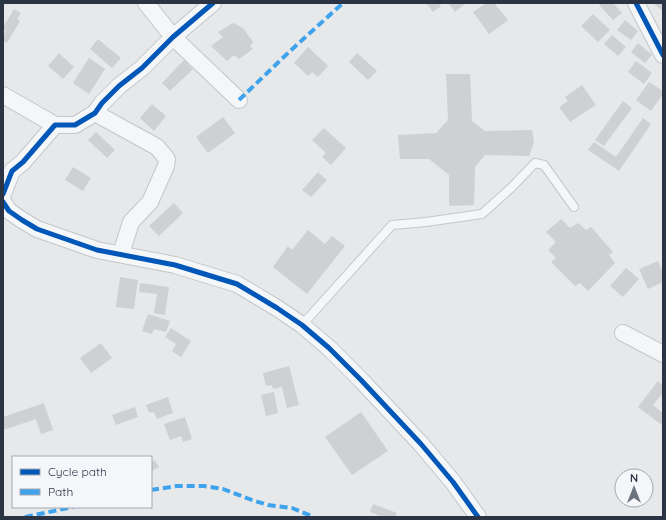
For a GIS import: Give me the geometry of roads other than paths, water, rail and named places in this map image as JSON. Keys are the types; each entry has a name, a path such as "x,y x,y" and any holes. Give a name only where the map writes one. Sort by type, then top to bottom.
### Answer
{"street":[{"path":"146,3 173,37 239,100"},
{"path":"3,95 55,125 74,125 94,112 119,86 142,68 173,37 214,3"},
{"path":"636,3 663,54"},
{"path":"94,112 157,147 167,159 166,166 150,202 131,222 121,254"},
{"path":"3,194 12,171 23,162 55,125"},
{"path":"3,202 9,211 37,228 96,250 175,265 237,284 302,325 351,369 396,417 453,482 478,517"},
{"path":"622,333 663,354"}],"lane":[{"path":"302,325 392,225 482,214 512,187 535,162 544,164 574,207"}]}
